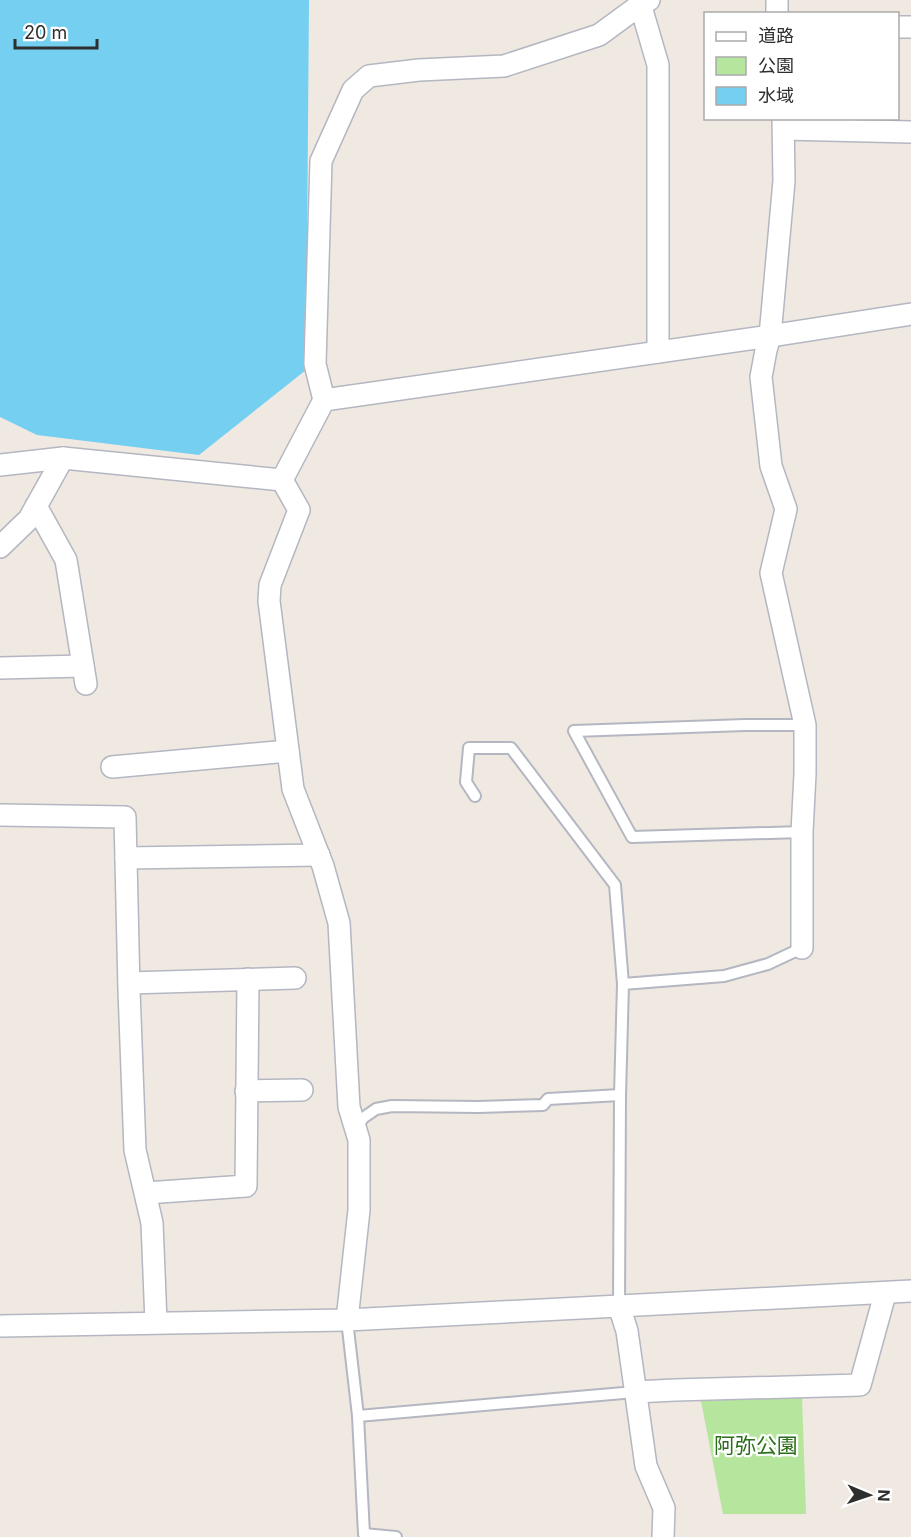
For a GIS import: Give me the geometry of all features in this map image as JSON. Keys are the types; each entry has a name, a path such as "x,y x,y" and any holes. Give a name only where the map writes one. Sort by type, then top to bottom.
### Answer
{"street":[{"path":"282,480 324,400 315,364 321,160 353,90 369,76 419,70 504,66 599,35 643,2 657,65 658,352"},
{"path":"802,948 805,725 771,573 786,508 771,466 761,376 770,336 784,181 783,124 911,132"},
{"path":"324,400 911,314"},
{"path":"0,465 63,458 282,480"},
{"path":"0,547 29,519 63,458"},
{"path":"282,480 299,510 270,585 269,601 293,789 319,855 339,923 349,1107 359,1140 359,1210 348,1320"},
{"path":"0,668 84,675 66,560 36,506"},
{"path":"112,766 288,751"},
{"path":"0,815 125,817 135,1150 152,1222 156,1322"},
{"path":"126,858 319,855"},
{"path":"129,982 295,978"},
{"path":"146,1193 246,1186 248,979"},
{"path":"246,1091 302,1090"},
{"path":"0,1326 348,1320 911,1292"},
{"path":"635,1392 860,1385 885,1294"},
{"path":"619,1306 627,1331 646,1466 664,1508 663,1537"}],"lane":[{"path":"802,832 632,837 574,731 805,725"},
{"path":"475,796 466,782 469,748 511,748 615,885 623,984 619,1306"},
{"path":"623,984 724,976 768,964 802,948"},
{"path":"356,1131 363,1118 376,1109 392,1106 543,1105 548,1099 620,1095"},
{"path":"348,1320 358,1416 364,1534 396,1537"},
{"path":"358,1416 635,1392"}],"green space":[{"name":"阿弥公園","path":"802,1397 806,1514 723,1514 701,1401"}],"water":[{"path":"0,0 309,0 306,370 199,455 37,435 0,417"}]}
